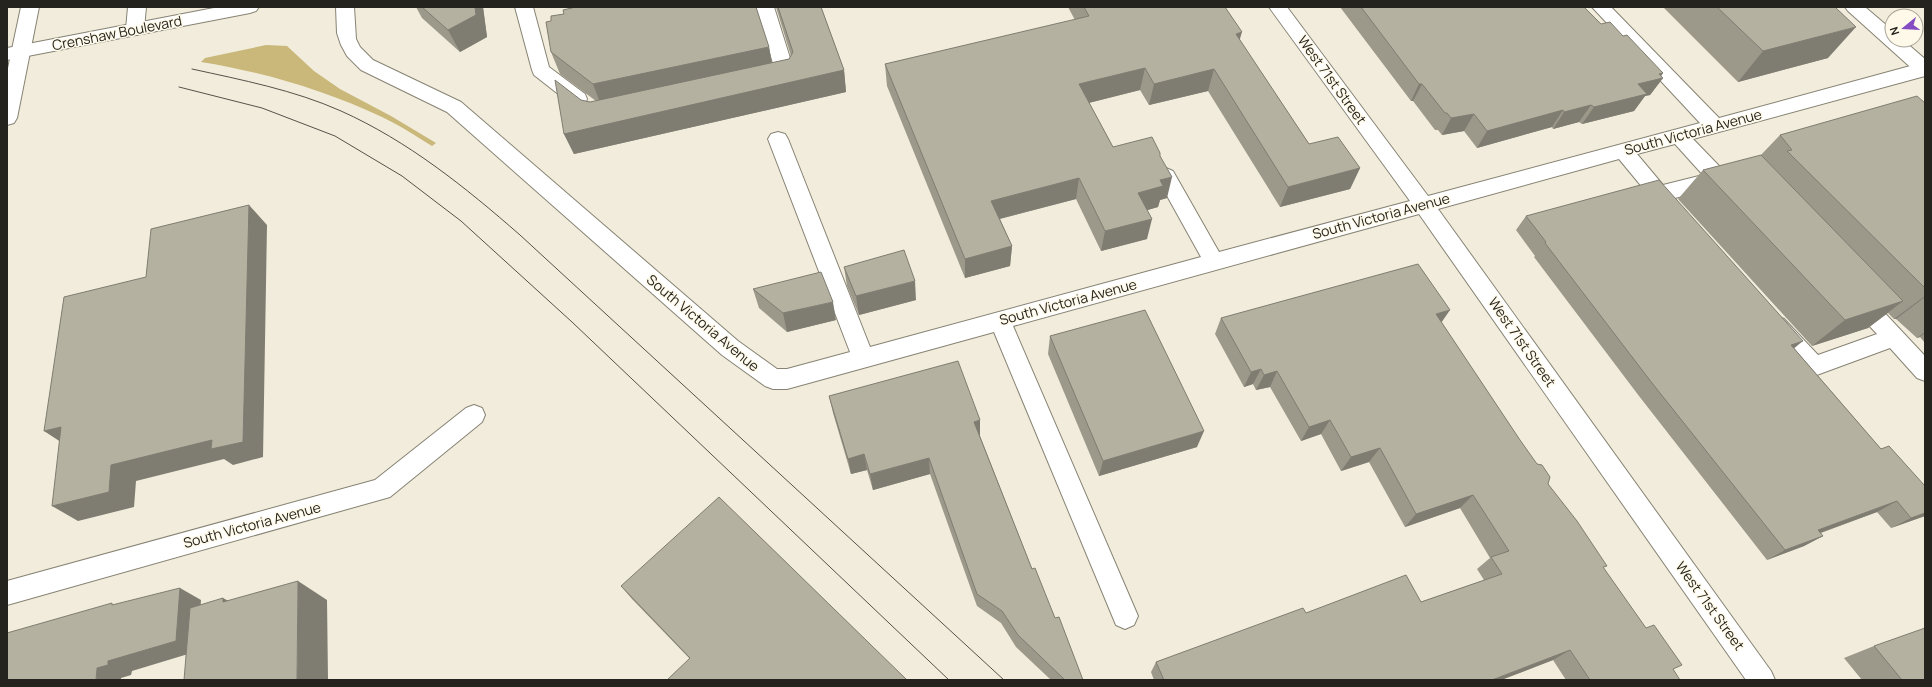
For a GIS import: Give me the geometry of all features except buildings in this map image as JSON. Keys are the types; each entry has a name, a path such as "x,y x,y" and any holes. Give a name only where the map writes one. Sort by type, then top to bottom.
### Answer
{"street":[{"path":"7,118 14,53 30,7"},
{"path":"135,29 137,7"},
{"name":"Crenshaw Boulevard","path":"14,53 250,7"},
{"name":"South Victoria Avenue","path":"345,7 346,40 355,54 367,65 454,107 724,343 754,367 773,379 787,380 1678,135 1925,69"},
{"path":"524,7 539,31 541,70 592,110"},
{"path":"754,81 786,74 765,7"},
{"name":"West 71st Street","path":"1278,7 1424,205 1762,680"},
{"path":"1600,7 1715,126"},
{"path":"1854,7 1925,69"},
{"path":"1678,135 1719,179"},
{"path":"778,139 863,358"},
{"path":"1623,151 1675,212"},
{"path":"1659,194 1738,174 1748,185"},
{"path":"1166,176 1214,262"},
{"path":"1845,286 1925,371"},
{"path":"1763,310 1814,366 1894,337"},
{"path":"1000,321 1125,616"},
{"name":"South Victoria Avenue","path":"7,593 382,489 474,415"}],"shaded area":[{"path":"266,45 287,46 314,71 340,89 391,116 436,143 432,146 382,117 316,90 247,71 201,62 205,58"}],"tram line":[{"path":"192,69 286,91 341,111 390,136 435,166 520,235 1004,680"},
{"path":"179,87 262,108 335,136 402,176 461,221 572,322 949,680"}]}
